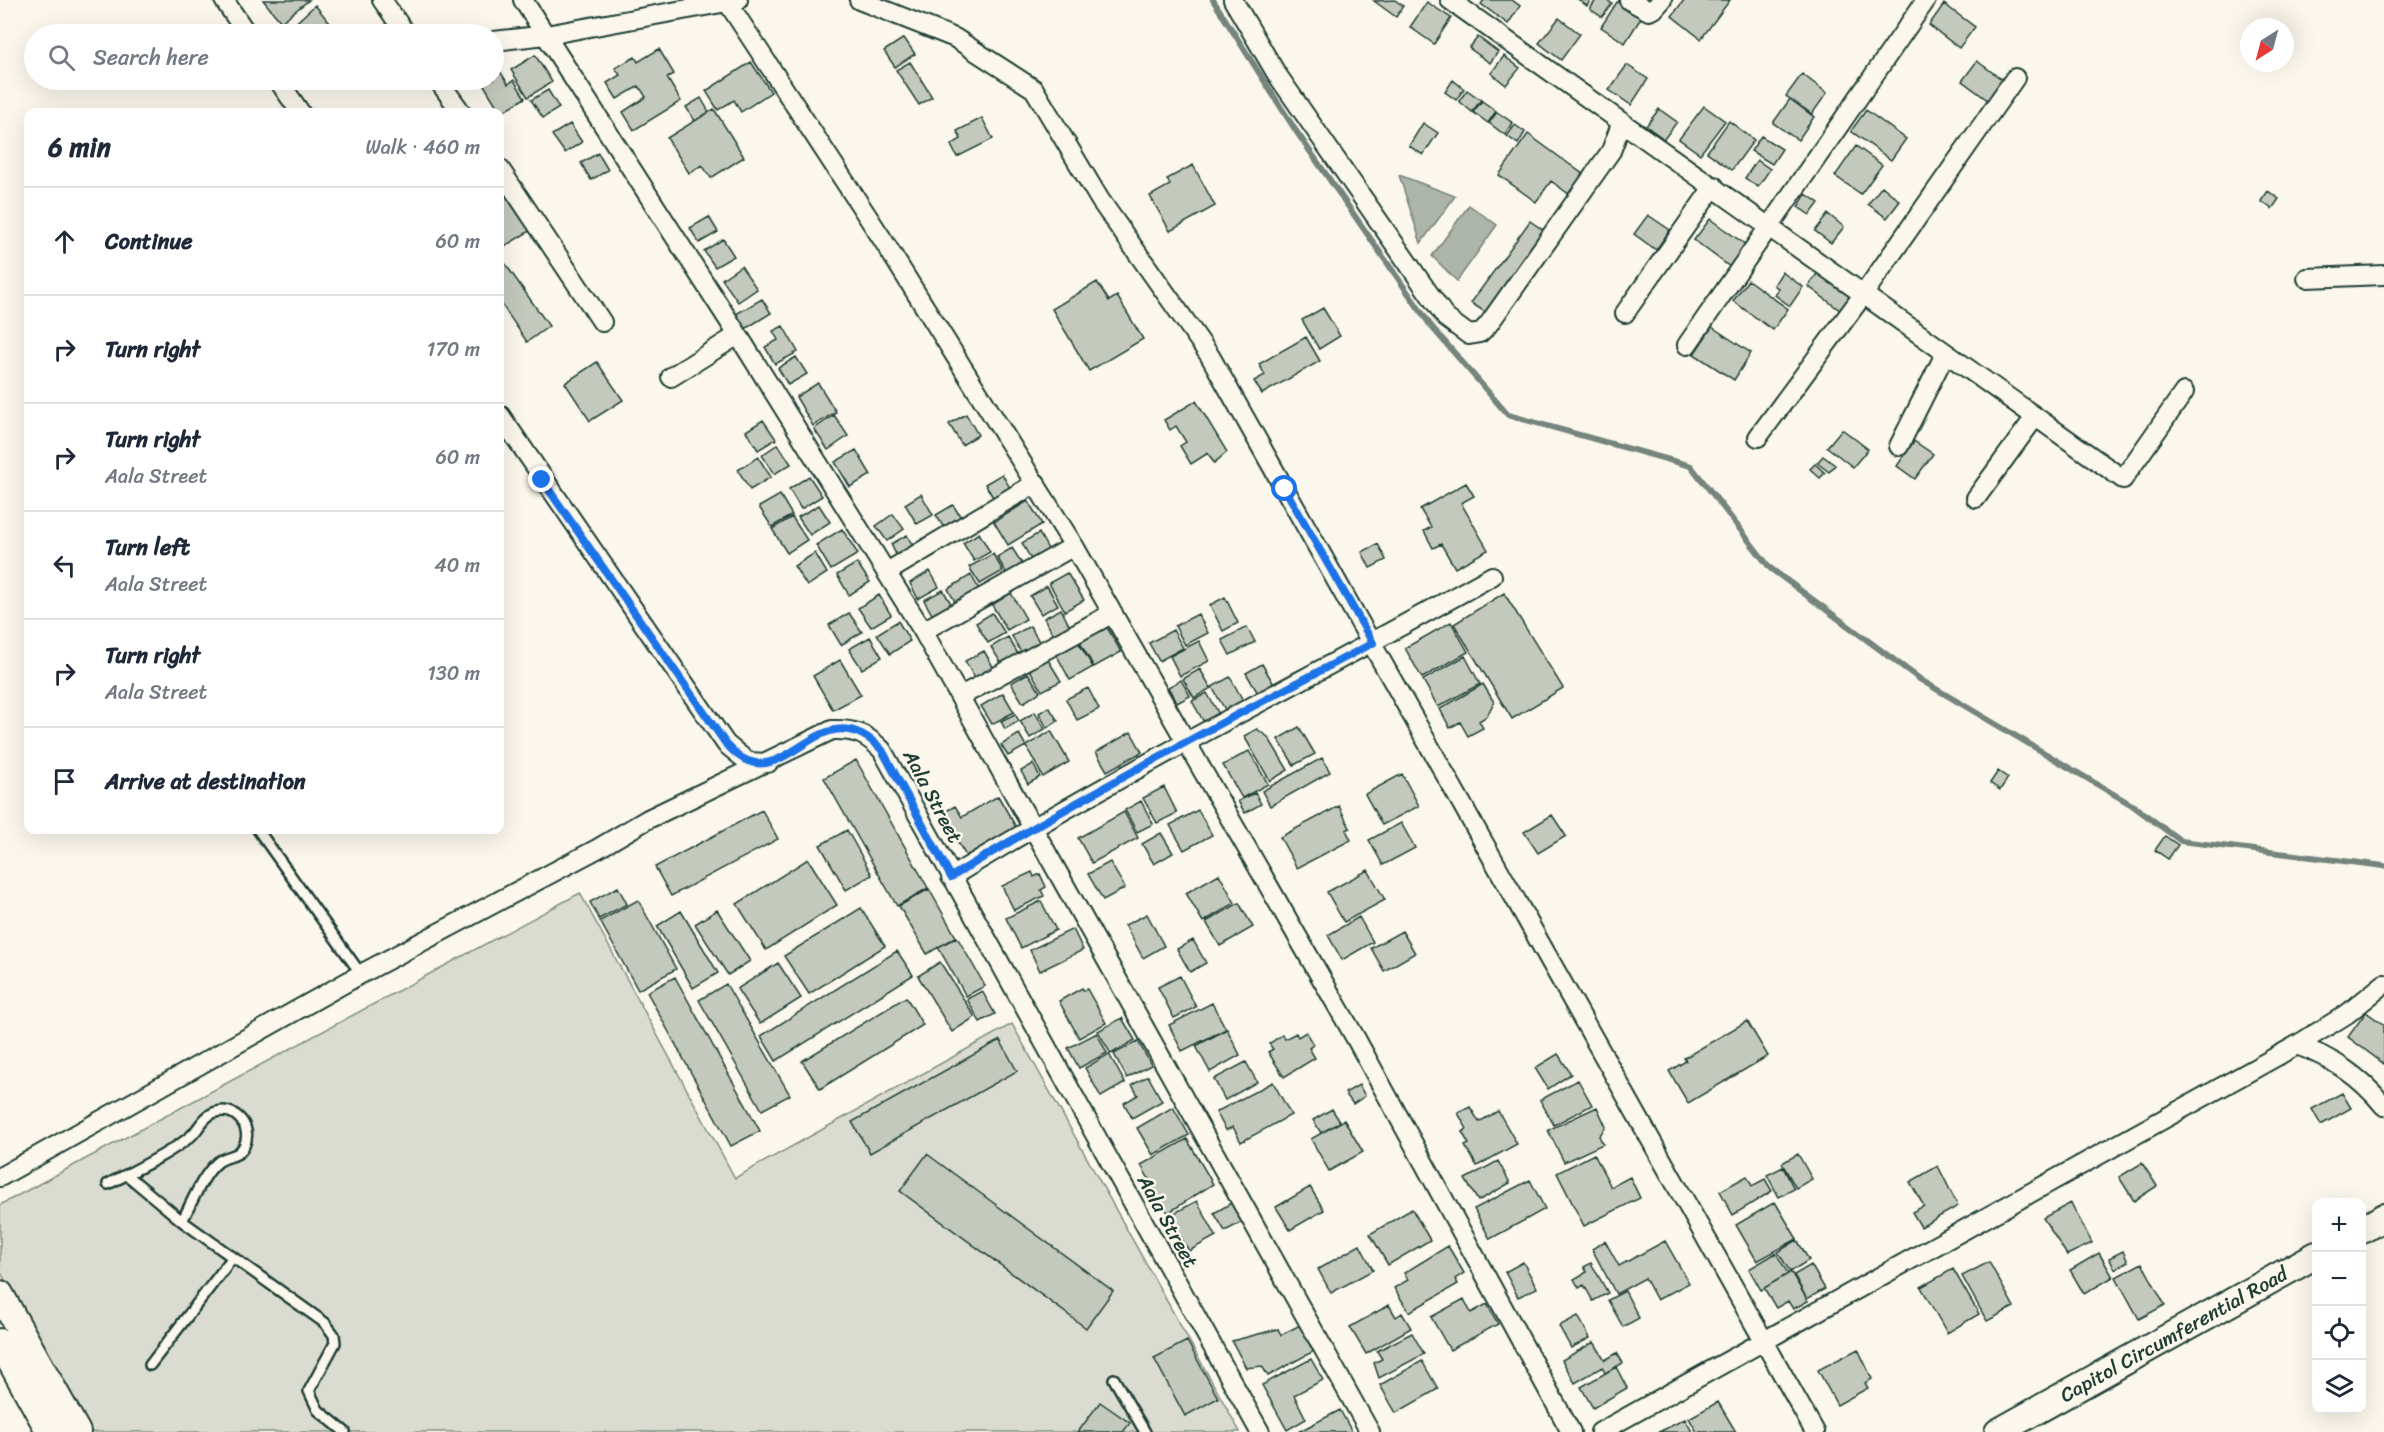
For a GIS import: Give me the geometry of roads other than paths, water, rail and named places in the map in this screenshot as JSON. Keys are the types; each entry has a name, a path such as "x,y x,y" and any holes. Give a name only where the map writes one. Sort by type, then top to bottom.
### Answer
{"main road":[{"path":"2366,1227 2384,1217"},
{"name":"Capitol Circumferential Road","path":"1998,1432 2312,1257"},
{"path":"0,1294 77,1432"},
{"path":"0,1342 50,1432"}],"street":[{"path":"224,0 240,24"},
{"path":"382,0 399,24"},
{"path":"523,0 738,335 923,631 1370,1432"},
{"path":"860,0 955,38 1034,89 1100,200 1210,356 1815,1432"},
{"path":"1233,0 1276,72 1446,318 1469,335 1480,333 1495,315 1611,151 1622,122"},
{"path":"1450,0 2123,479 2184,392"},
{"path":"1629,0 1649,11 1662,0"},
{"path":"1687,345 1926,0"},
{"path":"504,40 546,35 734,1 1074,546 1184,742 1355,1037 1571,1432"},
{"path":"1758,437 1863,295 2015,78"},
{"path":"285,90 297,108"},
{"path":"445,90 458,108"},
{"path":"504,176 602,322"},
{"path":"1625,313 1714,186"},
{"path":"2307,278 2384,274"},
{"path":"671,376 738,335"},
{"path":"1899,446 1945,354"},
{"path":"1976,498 2035,417"},
{"path":"504,420 726,744 748,762 768,763"},
{"path":"886,572 1036,483"},
{"path":"923,631 1074,546"},
{"path":"951,877 1032,827 1184,742 1373,643 1492,576"},
{"path":"961,696 1113,613"},
{"name":"Aala Street","path":"0,1177 361,974 587,855 648,819 768,763 832,730 851,729 868,736 882,750 1260,1432"},
{"path":"1600,1432 2297,1046 2347,1014 2384,984"},
{"path":"2297,1046 2328,1056 2361,1082 2384,1106"}],"lane":[{"path":"261,834 361,974"},
{"path":"108,1184 193,1135 199,1125 212,1113 227,1111 241,1119 247,1133 243,1150 236,1156 218,1162 204,1181 182,1221"},
{"path":"127,1175 182,1221 325,1323 334,1335 333,1352 312,1382 309,1391 318,1410 345,1432"},
{"path":"150,1365 233,1257"},
{"path":"1114,1378 1145,1432"}],"waterway":[{"path":"1213,0 1296,131 1431,326 1508,415 1691,466 1770,568 1921,680 2132,805 2181,841 2384,866"}]}
